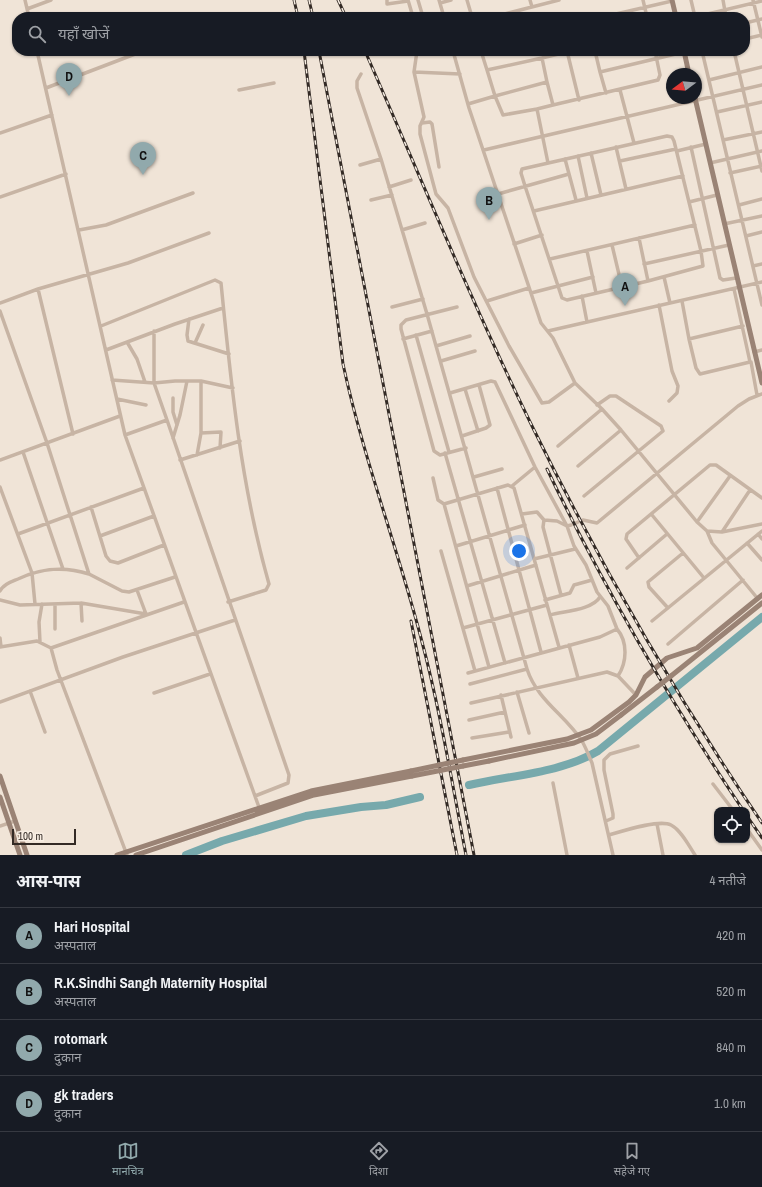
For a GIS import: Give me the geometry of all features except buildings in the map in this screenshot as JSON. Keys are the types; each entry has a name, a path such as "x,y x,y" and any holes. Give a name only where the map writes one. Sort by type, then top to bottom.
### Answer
{"street":[{"path":"25,0 28,12"},
{"path":"27,9 51,0"},
{"path":"387,0 387,4 408,0 412,12"},
{"path":"418,0 422,12"},
{"path":"442,12 439,1 451,0"},
{"path":"467,0 471,12"},
{"path":"530,0 532,7"},
{"path":"512,12 557,0"},
{"path":"643,0 646,12"},
{"path":"624,12 672,0 675,12"},
{"path":"692,0 694,12"},
{"path":"723,0 725,12"},
{"path":"714,12 753,1 762,0"},
{"path":"750,38 762,36 760,19 753,1"},
{"path":"750,22 760,19"},
{"path":"38,56 125,435 260,810"},
{"path":"46,88 130,56"},
{"path":"416,56 414,72 424,114 419,128 423,150 436,194 448,208 474,277 512,351 542,403 549,402 575,383"},
{"path":"454,56 468,104 541,323 548,331 575,383 598,404 621,430 697,522 707,531 712,543 726,560 761,599"},
{"path":"483,56 502,115 579,100 658,80 660,75 656,58"},
{"path":"487,70 550,56"},
{"path":"570,56 579,100"},
{"path":"596,56 606,93"},
{"path":"600,72 664,56"},
{"path":"685,56 688,68"},
{"path":"703,56 762,305"},
{"path":"735,56 746,105 760,151 762,171"},
{"path":"542,58 553,105"},
{"path":"709,80 762,68"},
{"path":"414,72 460,74"},
{"path":"361,74 357,80 357,88 392,195 423,299 502,575 527,669 535,689 578,736 589,755 613,855"},
{"path":"468,104 548,82"},
{"path":"239,90 274,83"},
{"path":"702,98 762,84"},
{"path":"620,90 634,143"},
{"path":"717,112 762,102"},
{"path":"484,150 676,104"},
{"path":"697,104 736,278 736,288 742,326 757,395"},
{"path":"537,109 544,135 548,163"},
{"path":"0,133 52,115"},
{"path":"422,123 430,122 432,124 439,166"},
{"path":"723,140 762,132"},
{"path":"667,136 672,137 677,150 704,263 701,267 664,277 564,299 561,296 525,186 521,173 522,169 616,148 667,136"},
{"path":"620,161 706,144"},
{"path":"616,148 626,189"},
{"path":"691,148 722,280 736,278"},
{"path":"710,163 760,151"},
{"path":"591,153 601,195"},
{"path":"578,156 587,198"},
{"path":"565,159 576,200"},
{"path":"360,165 381,160"},
{"path":"730,173 761,166"},
{"path":"0,197 66,174"},
{"path":"498,194 569,174"},
{"path":"534,211 683,176"},
{"path":"389,187 411,180"},
{"path":"79,230 106,225 193,193"},
{"path":"371,200 392,195"},
{"path":"689,202 717,195"},
{"path":"739,205 762,199"},
{"path":"724,224 762,216"},
{"path":"402,230 425,223"},
{"path":"550,259 695,225"},
{"path":"746,236 762,232"},
{"path":"0,303 88,273 128,263 209,233"},
{"path":"514,244 542,235"},
{"path":"639,238 648,281"},
{"path":"612,245 622,287"},
{"path":"644,264 729,245"},
{"path":"587,251 596,292"},
{"path":"753,266 762,264"},
{"path":"531,293 593,277"},
{"path":"664,277 670,303"},
{"path":"101,326 216,280 220,283 248,499 269,584 266,590 228,602"},
{"path":"548,331 762,282"},
{"path":"487,301 529,288"},
{"path":"736,288 748,325 762,383"},
{"path":"38,289 73,434"},
{"path":"582,296 587,322"},
{"path":"392,308 423,299"},
{"path":"682,301 696,368 700,374 756,360"},
{"path":"659,305 672,371 678,386 677,393 669,401"},
{"path":"457,307 427,314 403,322 401,329 434,451 438,454 466,448"},
{"path":"106,350 154,331 223,308"},
{"path":"0,311 47,443 89,574"},
{"path":"188,319 187,338 195,343 229,354"},
{"path":"195,343 203,325"},
{"path":"689,339 748,325"},
{"path":"154,331 154,383 290,780 284,785 255,796"},
{"path":"403,339 432,331"},
{"path":"416,336 470,541 505,662"},
{"path":"436,346 470,336"},
{"path":"127,342 137,359 145,382"},
{"path":"754,352 762,350"},
{"path":"441,361 475,351"},
{"path":"112,380 154,383 201,381 233,388"},
{"path":"173,438 187,381"},
{"path":"197,455 201,433 201,381"},
{"path":"450,394 491,381 495,382 535,467 569,526 575,549 586,566 600,597 608,606 623,642 625,656 624,666 618,676"},
{"path":"462,436 486,428 490,425 479,385"},
{"path":"466,389 478,431"},
{"path":"583,520 597,523 738,406 757,395 762,394"},
{"path":"584,496 662,433 663,428 616,396 610,396 598,404"},
{"path":"173,398 174,416 177,426"},
{"path":"116,399 146,405"},
{"path":"558,446 602,409"},
{"path":"0,460 120,416"},
{"path":"125,435 167,420"},
{"path":"578,466 621,430"},
{"path":"201,433 221,432 220,448"},
{"path":"180,460 240,441"},
{"path":"23,452 64,569"},
{"path":"639,558 627,542 626,537 710,465 716,465 762,498"},
{"path":"444,504 497,488 512,486 535,467"},
{"path":"474,477 502,469"},
{"path":"697,522 730,476"},
{"path":"433,478 438,500 444,504 489,667"},
{"path":"0,486 2,497 18,534 32,573 35,604"},
{"path":"512,486 522,514 559,647"},
{"path":"18,534 144,488"},
{"path":"497,488 541,652"},
{"path":"722,532 750,490"},
{"path":"91,507 106,556 114,562 118,563 164,545"},
{"path":"522,514 538,512 544,520 543,527 561,595"},
{"path":"652,515 704,578"},
{"path":"100,536 154,516"},
{"path":"544,520 557,521 569,526"},
{"path":"707,531 722,532 762,524"},
{"path":"456,546 525,525"},
{"path":"652,621 762,531"},
{"path":"627,568 667,534"},
{"path":"758,534 762,539"},
{"path":"747,543 762,560"},
{"path":"534,559 575,549"},
{"path":"441,551 475,671"},
{"path":"668,608 649,587 648,582 683,553"},
{"path":"467,586 536,565"},
{"path":"1,590 8,583 43,570 64,569 89,574 122,591 129,592 175,577"},
{"path":"546,600 571,592 574,586 592,580"},
{"path":"668,644 743,580"},
{"path":"0,583 1,590"},
{"path":"137,590 146,614"},
{"path":"550,615 589,606 597,602 600,597"},
{"path":"117,855 127,854 260,810 328,791 463,763 578,736 602,723 636,695 645,677 667,658 697,648 761,599"},
{"path":"463,763 489,761 552,749 574,743 596,734 761,599"},
{"path":"0,600 20,605 81,603 146,614"},
{"path":"0,638 0,647 26,642 40,642 52,648 184,602"},
{"path":"81,603 82,620"},
{"path":"40,642 39,622 42,604"},
{"path":"55,604 55,629"},
{"path":"463,628 547,605"},
{"path":"0,702 196,632 234,620"},
{"path":"468,673 600,637 617,629"},
{"path":"570,644 578,678"},
{"path":"52,648 61,680 127,854"},
{"path":"470,684 527,669"},
{"path":"470,703 607,672 618,676 636,695"},
{"path":"154,693 210,674"},
{"path":"30,691 45,732"},
{"path":"517,692 529,733"},
{"path":"501,696 511,737"},
{"path":"469,720 505,712"},
{"path":"472,738 509,732"},
{"path":"606,821 613,818 613,814 604,770 604,760 610,754 638,746"},
{"path":"0,776 27,855"},
{"path":"553,783 567,855"},
{"path":"713,784 731,807"},
{"path":"0,797 20,855"},
{"path":"136,855 260,810"},
{"path":"0,826 15,821"},
{"path":"609,835 657,824 672,825 695,855"},
{"path":"657,824 664,855"},
{"path":"750,833 762,850"}],"waterway":[{"path":"469,785 552,769 584,758 598,751 762,617"},
{"path":"186,855 222,841 306,816 361,807 386,805 420,797"}],"railway":[{"path":"294,0 297,12"},
{"path":"309,0 312,12"},
{"path":"338,0 344,12"},
{"path":"305,56 343,364 360,433 412,604 428,665 466,855"},
{"path":"320,56 474,855"},
{"path":"367,56 488,333 558,477 640,629 699,727 762,823"},
{"path":"547,469 591,557 639,643 664,686 741,807"},
{"path":"411,621 457,855"},
{"path":"750,820 762,838"}],"place":[{"name":"gk traders","path":"69,96"},
{"name":"rotomark","path":"143,175"},
{"name":"R.K.Sindhi Sangh Maternity Hospital","path":"489,220"},
{"name":"Hari Hospital","path":"625,306"}]}
